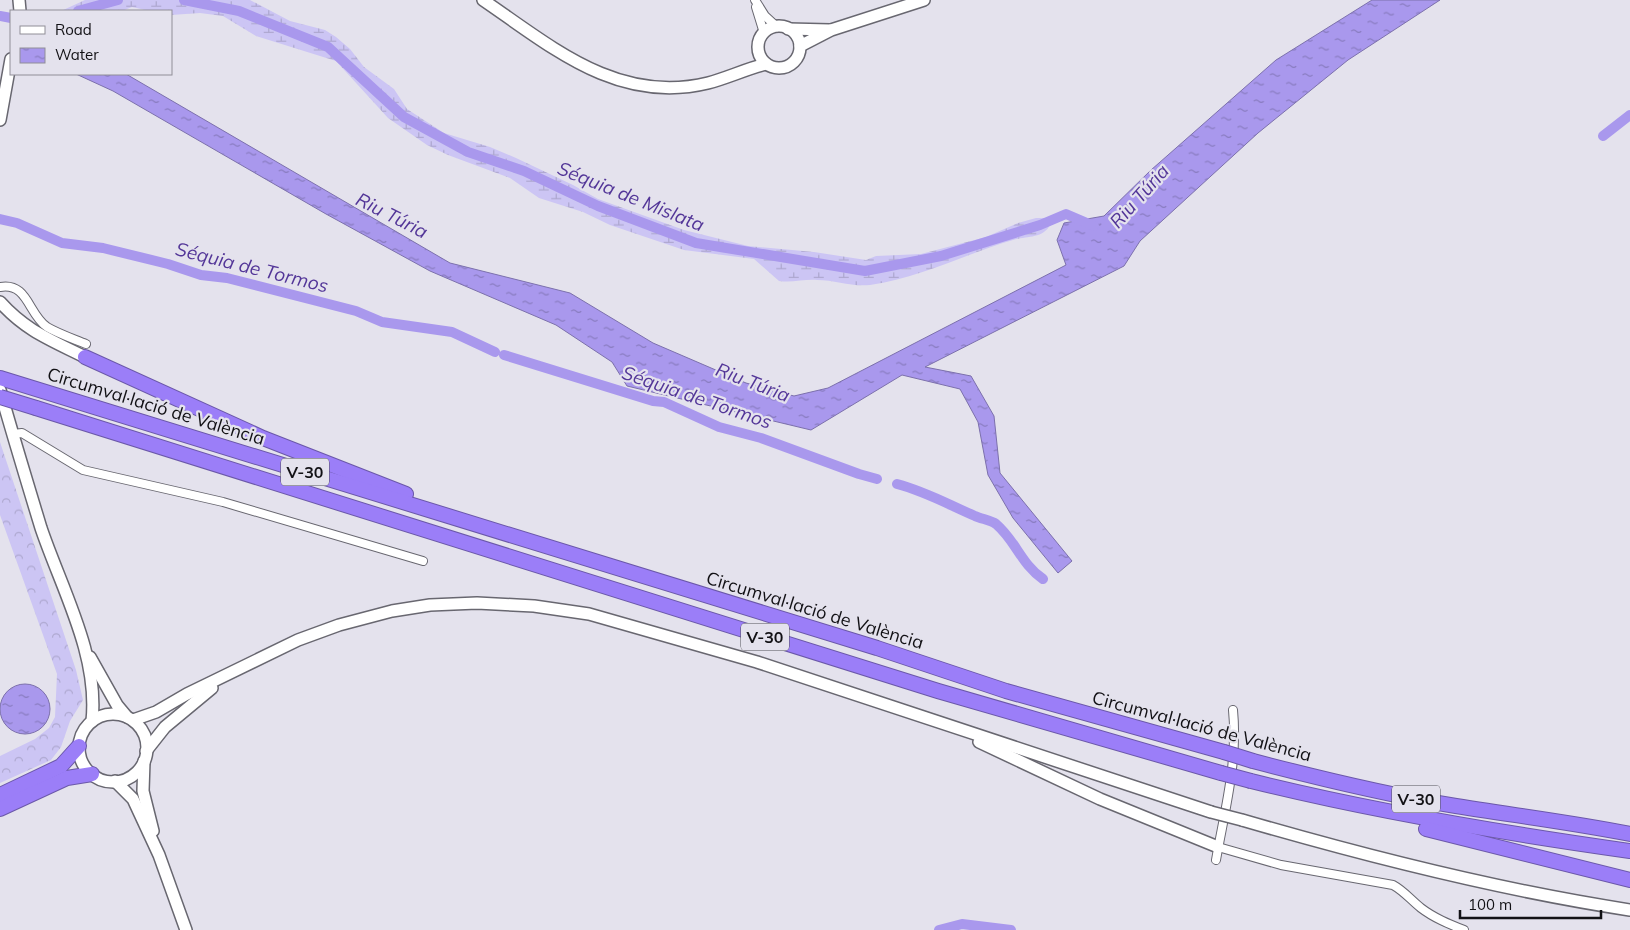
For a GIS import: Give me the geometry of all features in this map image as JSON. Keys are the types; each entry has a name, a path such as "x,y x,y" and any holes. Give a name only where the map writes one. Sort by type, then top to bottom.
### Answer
{"highway":[{"path":"86,350 263,438 396,491 474,516 581,557"},
{"name":"Circumval·lació de València","path":"0,378 877,648 1006,691 1224,752 1345,785 1450,805 1580,824 1630,834"},
{"name":"Circumval·lació de València","path":"0,397 947,694 1221,773 1339,803 1444,823 1630,851"},
{"path":"0,795 61,766 79,746"},
{"path":"0,808 67,778 92,774"},
{"path":"1339,803 1402,823 1630,880"},
{"path":"1580,824 1630,824"}],"street":[{"path":"483,0 563,54 607,77 635,85 670,87 708,83 735,72 766,64"},
{"path":"755,0 765,16 776,26 788,29 831,30"},
{"path":"755,0 764,33"},
{"path":"800,46 831,30 924,0"},
{"path":"776,26 764,33 759,39 758,54 766,64 780,69 787,67 798,57 800,46 798,39 788,29"},
{"path":"735,72 758,54"},
{"path":"0,120 10,65"},
{"path":"0,287 9,286 18,289 42,322 86,350"},
{"path":"0,302 16,319 28,328 86,350"},
{"path":"0,390 42,529 84,647 93,689 92,721 81,737 79,746 81,760 92,774 103,780 115,781 132,775 165,727 233,671"},
{"path":"13,434 22,433 83,470 223,502 423,561"},
{"path":"92,721 109,714 130,718 156,712 233,671 298,640 339,625 392,611 430,605 477,603 534,606 589,614 748,659 1210,812 1341,848 1533,894 1630,910"},
{"path":"84,647 117,705 145,736 144,791 159,855"},
{"path":"1216,860 1232,779 1236,740 1234,710"},
{"path":"956,729 988,748 1084,791 1218,846 1281,865 1393,885 1402,890 1422,909 1442,921 1464,930"},
{"path":"115,781 133,799 159,855 186,930"}],"green space":[{"path":"85,0 250,0 290,21 325,30 336,37 350,49 364,67 394,89 407,109 444,133 490,147 516,158 598,199 684,230 748,246 814,252 866,260 876,256 921,254 986,237 1018,223 1036,218 1046,218 1050,225 1047,230 1038,235 1013,240 889,282 863,285 824,280 779,281 754,259 684,250 610,225 583,212 539,198 510,178 448,155 427,145 388,118 336,61 256,36 223,16 200,13 172,15 172,10 146,10 132,7 124,10 63,10"},
{"path":"0,442 76,670 83,700 70,721 61,747 51,760 0,783 0,756 35,739 49,728 55,717 57,674 0,515"}],"water":[{"name":"Riu Túria","path":"1372,0 1440,0 1348,60 1258,133 1140,241 1124,266 925,367 971,376 994,416 1000,473 1072,561 1058,573 1013,518 988,475 978,422 960,389 902,375 811,430 627,386 612,362 556,325 430,271 326,214 113,91 78,75 128,75 450,263 570,293 653,343 746,383 794,396 828,388 1066,265 1057,240 1064,223 1104,216 1151,170 1276,60"},
{"path":"25,684 34,686 45,695 50,709 48,718 39,729 25,734 16,732 5,723 0,709 2,700 11,689"}],"pier":[{"path":"3,20 10,21 10,58 0,57"}],"waterway":[{"name":"Séquia de Mislata","path":"82,10 118,0"},
{"name":"Séquia de Mislata","path":"184,0 239,11 328,47 404,117 468,152 524,171 598,206 696,243 865,271 941,256 1040,225 1066,214 1094,226"},
{"name":"Séquia de Mislata","path":"0,16 10,18"},
{"name":"Séquia de Tormos","path":"1603,136 1630,115"},
{"name":"Séquia de Tormos","path":"0,219 17,223 62,243 103,248 168,264 201,275 227,278 356,311 382,322 452,332 495,352"},
{"name":"Séquia de Tormos","path":"504,355 653,401 664,402 719,427 761,438 877,479"},
{"name":"Séquia de Tormos","path":"897,484 927,494 994,523 1009,538 1035,573 1043,579"},
{"path":"939,930 962,924 1011,930"}]}
